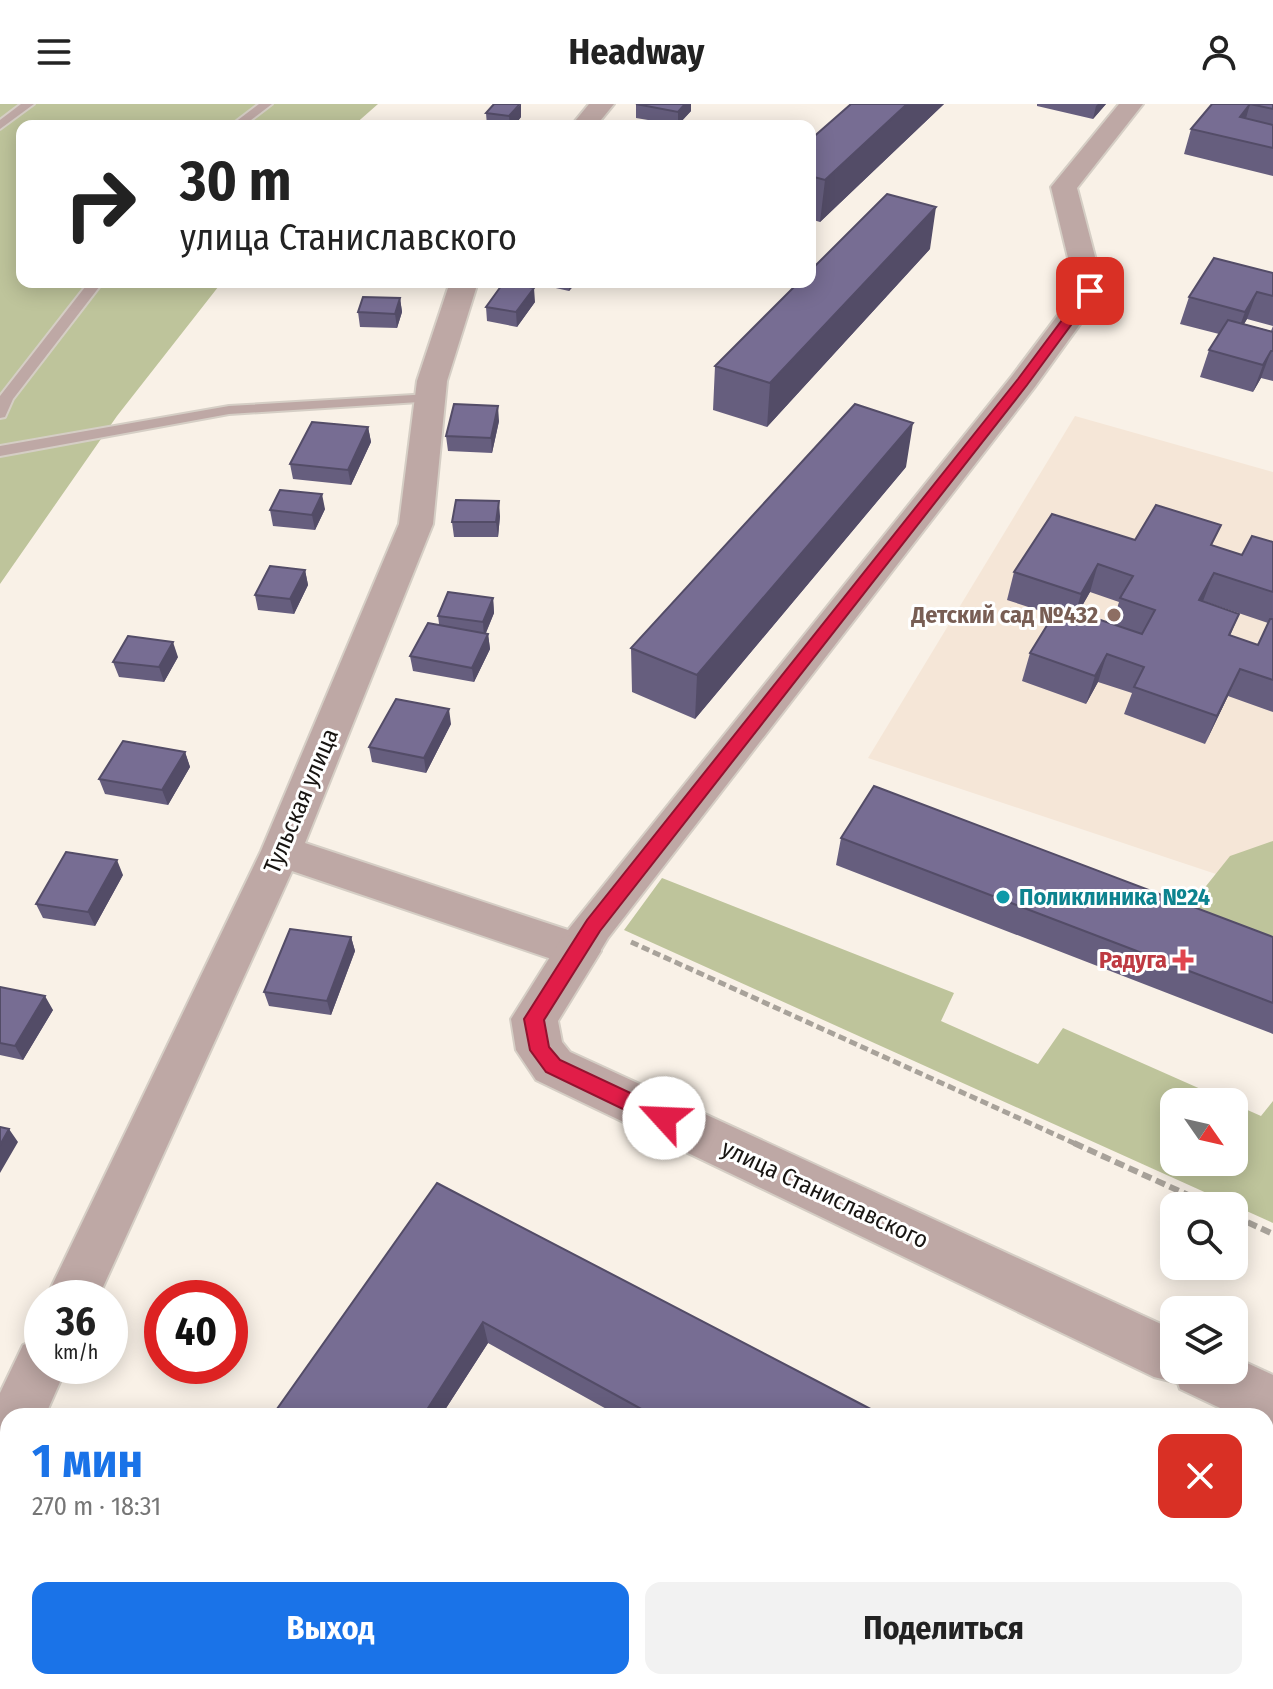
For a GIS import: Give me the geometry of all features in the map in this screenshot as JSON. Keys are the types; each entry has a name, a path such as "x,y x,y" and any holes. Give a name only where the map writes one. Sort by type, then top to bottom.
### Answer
{"street":[{"path":"588,120 602,104"},
{"path":"281,851 586,938 1023,382 1090,291 1064,187 1131,104"},
{"name":"Тульская улица","path":"80,1280 281,851 416,524 430,398 462,288"},
{"name":"улица Станиславского","path":"586,938 534,1019 540,1050 553,1066 1160,1351"},
{"path":"21,1408 32,1384"},
{"path":"1230,1384 1273,1404"}],"lane":[{"path":"0,126 28,104"},
{"path":"244,120 266,104"},
{"path":"0,414 6,398 91,288"},
{"path":"0,451 229,410 430,398"}],"path":[{"path":"586,938 1179,1192"},
{"path":"1248,1222 1273,1234"}],"shaded area":[{"name":"Детский сад №432","path":"1075,416 1273,472 1273,893 868,758"}],"green space":[{"path":"0,104 378,104 360,120 16,120 16,288 217,288 117,416 0,584"},
{"path":"1273,841 1273,969 1171,930 1230,856"},
{"path":"662,878 954,993 941,1021 1038,1064 1063,1028 1198,1088 1160,1088 1160,1172 624,930"},
{"path":"1273,1101 1273,1223 1248,1212 1248,1192 1204,1192 1169,1176 1248,1176 1248,1110 1261,1116"}],"building":[{"path":"494,104 520,104 509,116 486,113"},
{"path":"636,104 685,104 678,112"},
{"path":"851,104 907,104 825,180 816,178 816,135"},
{"path":"1212,104 1250,104 1240,117 1273,125 1273,148 1191,129"},
{"path":"1250,104 1273,104 1273,109"},
{"path":"887,194 936,207 770,383 715,366 793,288 816,288 816,265"},
{"path":"1214,258 1273,273 1273,296 1257,292 1245,312 1189,297"},
{"path":"500,288 534,288 516,312 486,307"},
{"path":"363,297 400,298 395,314 358,312"},
{"path":"1228,320 1273,332 1273,351 1263,365 1209,350"},
{"path":"454,404 498,406 491,438 446,436"},
{"path":"855,404 913,423 697,675 631,648"},
{"path":"312,422 368,427 348,470 290,464"},
{"path":"280,490 322,494 312,515 270,510"},
{"path":"456,500 499,501 496,522 452,522"},
{"path":"1156,505 1221,525 1211,545 1242,555 1252,536 1273,542 1273,592 1214,573 1199,600 1239,614 1229,635 1258,645 1270,619 1273,619 1273,680 1240,669 1217,716 1134,687 1144,667 1107,654 1095,676 1030,653 1059,606 1142,634 1155,610 1120,598 1133,576 1098,564 1081,594 1014,572 1052,514 1135,540"},
{"path":"270,566 305,570 290,599 255,595"},
{"path":"448,592 493,598 483,622 438,616"},
{"path":"428,623 488,634 472,668 410,656"},
{"path":"128,636 173,642 159,667 113,662"},
{"path":"396,699 449,709 424,758 369,747"},
{"path":"123,741 185,752 162,790 99,779"},
{"path":"874,786 1273,937 1273,1003 841,838"},
{"path":"66,852 117,860 88,912 36,904"},
{"path":"290,929 351,937 327,1001 264,992"},
{"path":"0,987 45,996 15,1046 0,1043"},
{"path":"0,1127 9,1129 0,1145"},
{"path":"437,1183 869,1408 639,1408 483,1322 428,1408 278,1408"}],"place":[{"name":"Детский сад №432","path":"1114,615"},
{"name":"Поликлиника №24","path":"1003,897"},
{"name":"Радуга","path":"1183,960"}],"route":[{"path":"664,1118 553,1066 540,1050 534,1019 593,926 1023,382 1090,291"}]}
